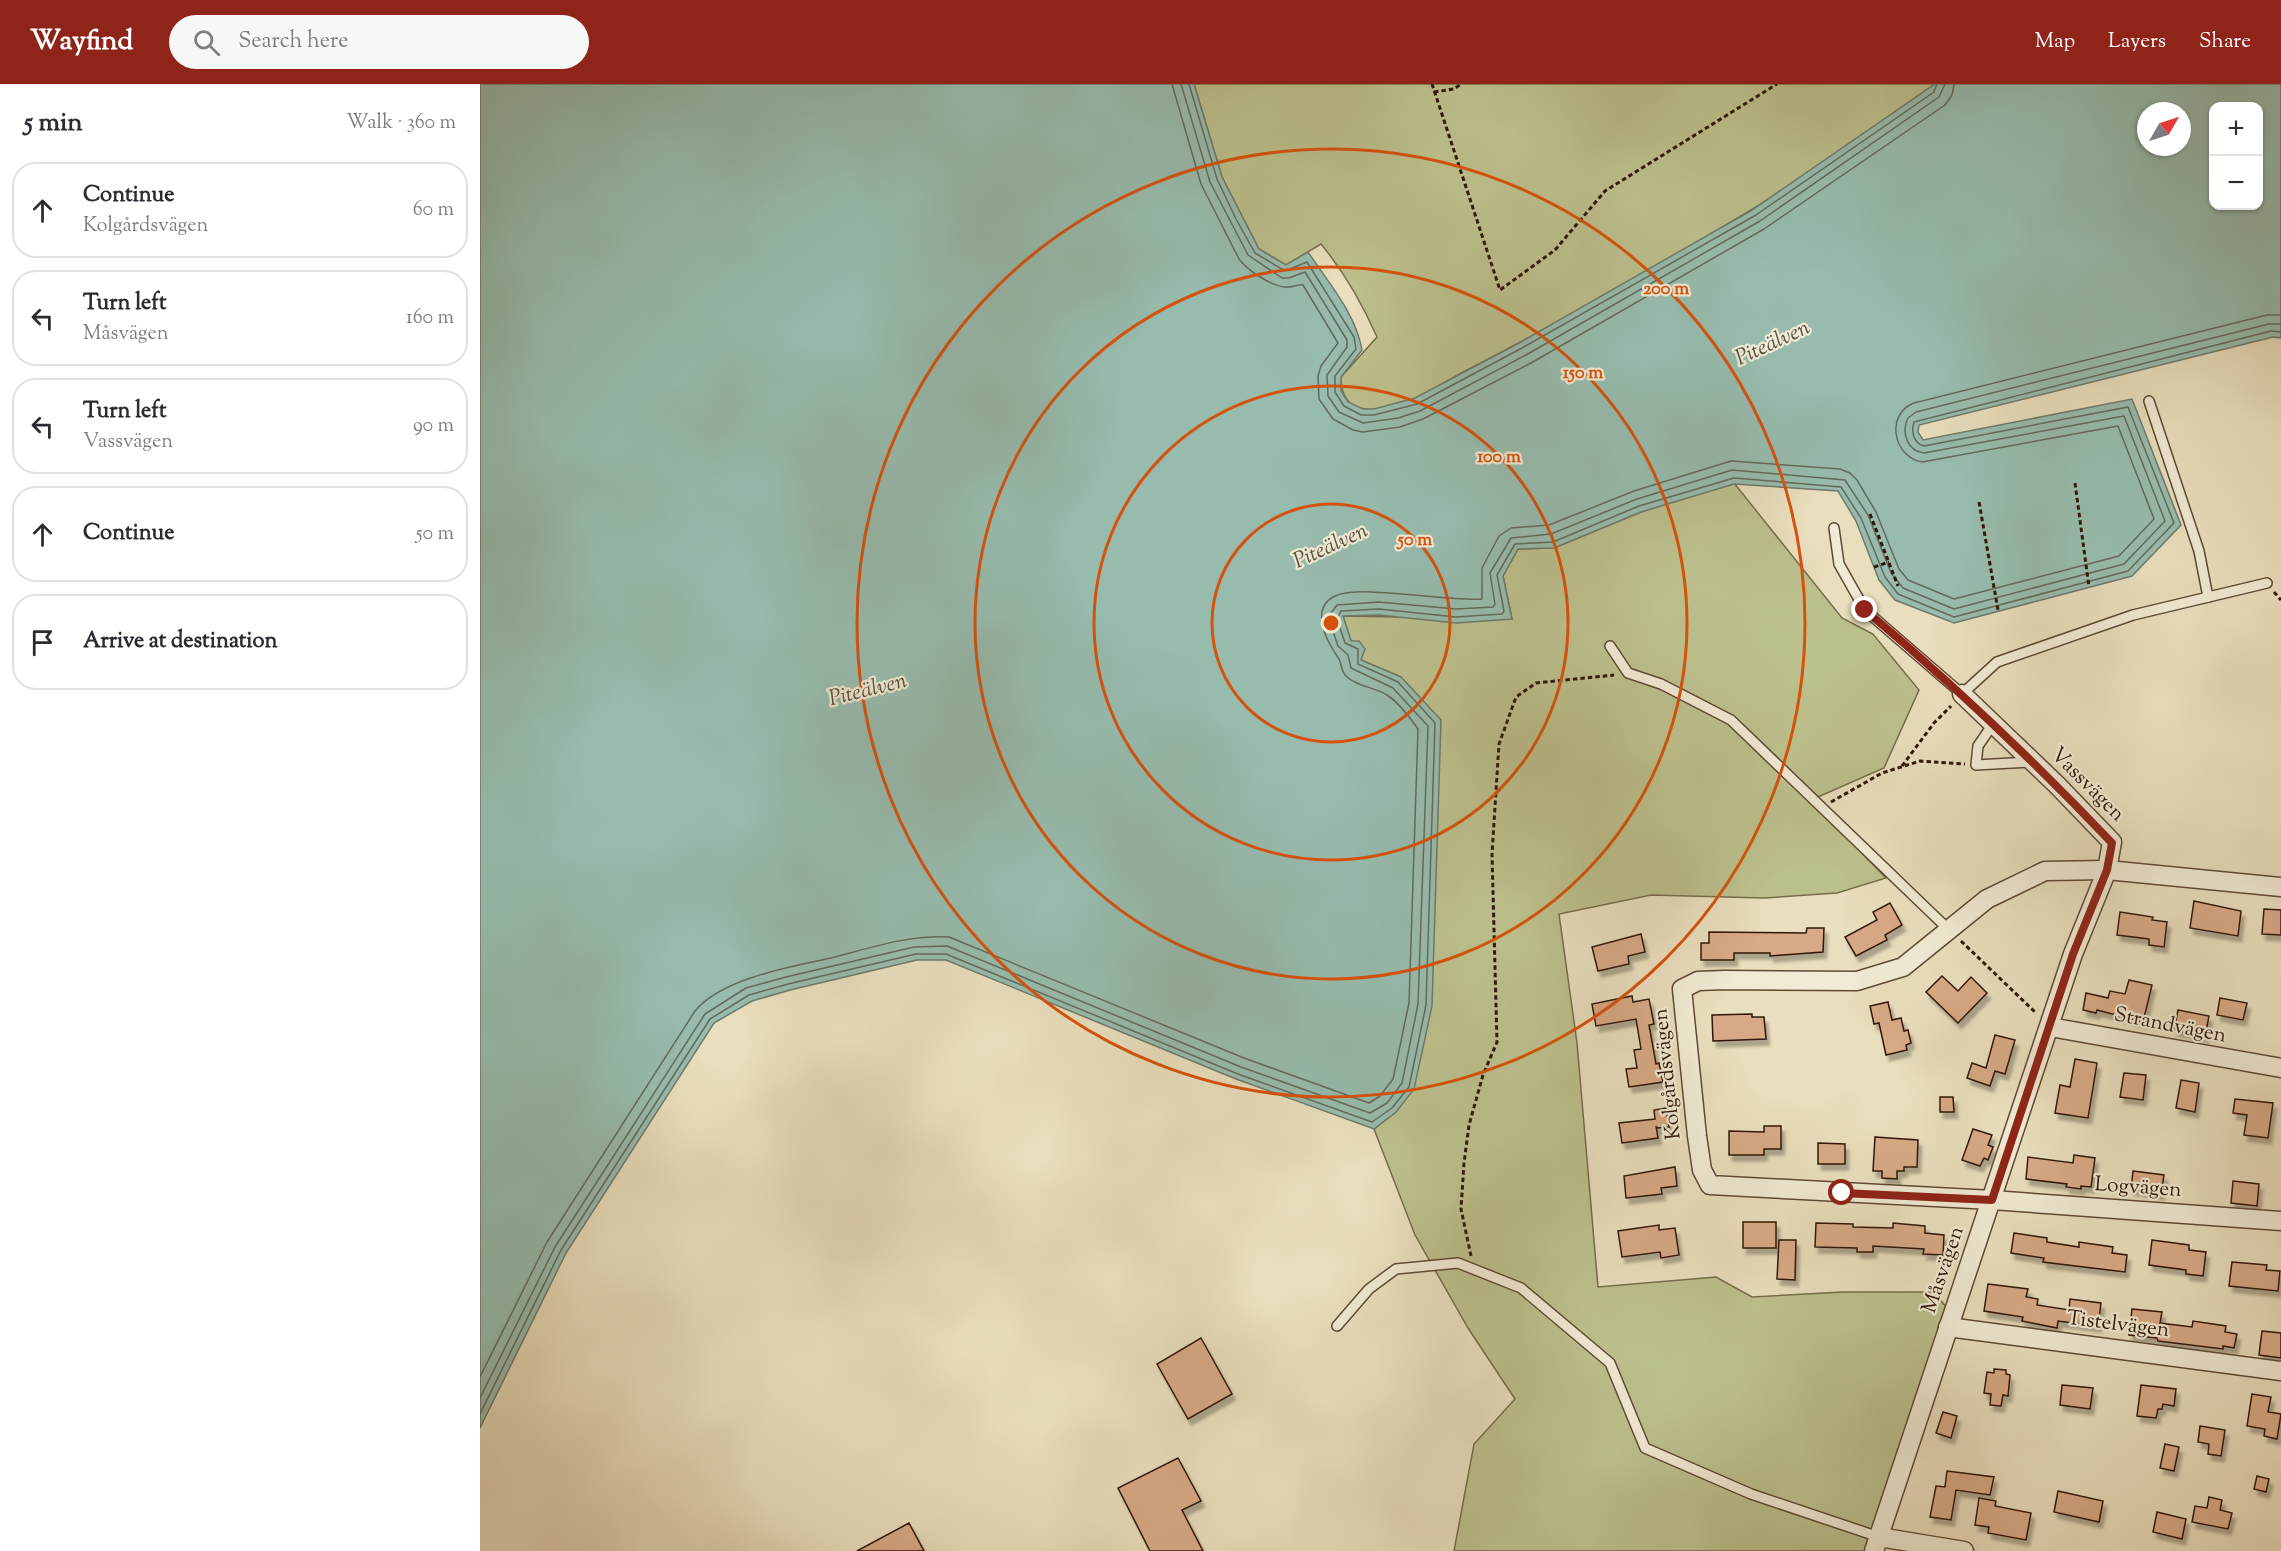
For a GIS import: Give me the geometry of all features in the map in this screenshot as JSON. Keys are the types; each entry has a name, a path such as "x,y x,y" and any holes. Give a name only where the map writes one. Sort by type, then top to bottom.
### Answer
{"street":[{"name":"Vassvägen","path":"1962,694 2033,761 2112,843 2107,870"},
{"path":"2107,870 2281,887"},
{"name":"Kolgårdsvägen","path":"1992,1200 1710,1185 1702,1170 1682,989 1698,981 1857,981 1903,968 1987,898 2045,871 2107,870"},
{"name":"Måsvägen","path":"1877,1544 2073,954 2107,870"},
{"name":"Strandvägen","path":"2050,1027 2281,1068"},
{"name":"Logvägen","path":"1992,1200 2281,1221"},
{"name":"Tistelvägen","path":"1948,1327 2281,1371"},
{"path":"1877,1544 1964,1551"}],"lane":[{"path":"2149,401 2199,552 2208,597"},
{"path":"1834,528 1839,564 1865,610 1962,694 1997,662 2133,615 2267,583"},
{"path":"1610,646 1628,673 1661,684 1731,720 1948,929"},
{"path":"1993,724 1978,746 1976,765 2033,761"},
{"path":"1338,1326 1369,1289 1396,1269 1458,1263 1521,1288 1610,1363 1646,1448 1750,1494 1877,1544"}],"path":[{"path":"1432,84 1500,290 1555,250 1605,191 1777,84"},
{"path":"1434,92 1454,89 1461,84"},
{"path":"2076,483 2089,587"},
{"path":"1979,502 1998,610"},
{"path":"1870,514 1898,586"},
{"path":"1874,567 1889,562"},
{"path":"1474,1269 1461,1209 1469,1125 1483,1074 1497,1042 1492,854 1499,744 1516,697 1536,683 1628,673"},
{"path":"1900,767 1934,723 1962,694"},
{"path":"1822,807 1882,773 1920,761 1976,765"},
{"path":"1948,929 2050,1027"}],"green space":[{"path":"1194,84 1935,84 1798,180 1682,252 1419,396 1392,407 1365,409 1359,408 1346,398 1341,377 1377,337 1359,300 1321,244 1286,265 1259,249 1222,177"},
{"path":"1734,483 1842,618 1873,634 1919,690 1884,768 1811,800 1886,878 1837,893 1764,898 1651,895 1559,914 1577,1043 1598,1287 1716,1277 1752,1297 1843,1292 1934,1292 1950,1312 1867,1551 1454,1551 1474,1444 1515,1399 1468,1328 1415,1235 1374,1129 1396,1112 1401,677 1361,660 1351,641 1343,616 1512,619 1503,576 1518,549 1554,548 1641,512"}],"water":[{"name":"Piteälven","path":"480,84 1194,84 1222,177 1259,249 1286,265 1308,252 1348,311 1362,350 1341,377 1341,391 1348,402 1363,409 1374,409 1415,398 1519,343 1752,210 1935,84 2281,84 2281,338 2273,337 1919,425 1918,432 1923,440 2132,399 2181,525 2132,576 1954,623 1895,600 1879,580 1856,521 1838,491 1734,484 1641,512 1554,548 1518,549 1503,576 1512,619 1456,623 1379,615 1343,616 1351,641 1359,641 1365,649 1361,660 1401,677 1441,720 1432,1006 1414,1089 1396,1112 1374,1129 1236,1079 946,960 917,960 752,1001 714,1023 566,1253 480,1428"}],"building":[{"path":"2194,901 2241,911 2238,936 2190,928"},
{"path":"1890,903 1902,925 1885,935 1887,940 1856,956 1845,937 1877,920 1873,912"},
{"path":"2264,909 2281,910 2281,935 2262,934"},
{"path":"2120,912 2153,917 2152,920 2167,922 2164,947 2149,945 2149,939 2117,935"},
{"path":"1807,928 1824,928 1823,952 1770,956 1770,953 1734,953 1734,960 1701,960 1701,943 1709,943 1709,932 1806,933"},
{"path":"1641,934 1645,952 1628,956 1629,964 1598,971 1592,947"},
{"path":"1942,976 1958,991 1971,977 1987,993 1958,1023 1926,992"},
{"path":"2129,980 2152,985 2143,1022 2097,1010 2096,1013 2083,1010 2086,993 2108,998 2110,991 2125,994"},
{"path":"1632,996 1633,1002 1649,999 1654,1024 1649,1025 1656,1064 1659,1063 1663,1082 1629,1087 1626,1069 1637,1068 1634,1050 1641,1049 1636,1019 1596,1026 1592,1004"},
{"path":"2220,998 2247,1003 2243,1020 2217,1015"},
{"path":"1888,1002 1892,1020 1901,1018 1904,1031 1908,1030 1911,1043 1906,1045 1907,1050 1886,1055 1879,1023 1874,1024 1870,1006"},
{"path":"2178,1010 2209,1016 2205,1036 2174,1030"},
{"path":"1752,1014 1752,1017 1764,1017 1766,1039 1713,1041 1712,1015"},
{"path":"1995,1035 2015,1040 2005,1074 1995,1071 1990,1086 1967,1078 1972,1063 1986,1068"},
{"path":"2075,1059 2097,1063 2088,1118 2055,1113 2060,1085 2070,1087"},
{"path":"2124,1073 2146,1075 2143,1100 2120,1097"},
{"path":"2181,1080 2199,1083 2195,1112 2176,1108"},
{"path":"1940,1097 1953,1097 1954,1112 1940,1112"},
{"path":"2235,1099 2273,1103 2268,1138 2244,1135 2247,1115 2233,1113"},
{"path":"1666,1108 1669,1127 1657,1128 1656,1126 1658,1138 1622,1143 1619,1123 1655,1119 1654,1110"},
{"path":"1764,1126 1781,1126 1781,1149 1764,1149 1764,1155 1729,1155 1729,1131 1764,1132"},
{"path":"1973,1129 1992,1135 1988,1145 1993,1147 1988,1160 1984,1158 1980,1166 1962,1160"},
{"path":"1875,1137 1918,1140 1917,1167 1904,1167 1904,1171 1897,1171 1897,1179 1882,1178 1882,1171 1873,1171"},
{"path":"1818,1143 1845,1144 1845,1164 1818,1164"},
{"path":"2074,1155 2095,1158 2091,1187 2081,1186 2081,1189 2066,1187 2067,1184 2026,1179 2028,1157 2073,1163"},
{"path":"1675,1167 1677,1186 1661,1188 1662,1194 1626,1198 1624,1176"},
{"path":"2133,1171 2164,1175 2161,1194 2131,1189"},
{"path":"2233,1181 2259,1184 2257,1206 2231,1203"},
{"path":"1743,1222 1776,1222 1776,1248 1743,1248"},
{"path":"1816,1223 1853,1224 1853,1227 1893,1228 1893,1223 1925,1226 1925,1233 1944,1235 1943,1255 1923,1254 1924,1249 1873,1246 1873,1252 1857,1252 1857,1248 1815,1247"},
{"path":"1659,1225 1659,1230 1675,1228 1679,1255 1661,1258 1660,1252 1622,1257 1618,1231"},
{"path":"2014,1233 2047,1238 2047,1242 2079,1247 2079,1242 2113,1247 2112,1253 2127,1255 2125,1272 2043,1262 2044,1258 2011,1253"},
{"path":"1779,1240 1796,1240 1795,1280 1777,1279"},
{"path":"2152,1240 2189,1245 2189,1250 2206,1252 2203,1276 2186,1274 2186,1270 2149,1265"},
{"path":"2232,1262 2267,1265 2266,1270 2280,1271 2278,1291 2229,1286"},
{"path":"1988,1284 2028,1289 2026,1297 2038,1299 2037,1305 2069,1310 2070,1299 2101,1303 2098,1326 2058,1321 2057,1328 2022,1321 2023,1317 1984,1311"},
{"path":"2132,1309 2162,1312 2160,1323 2192,1327 2193,1321 2226,1326 2225,1332 2237,1334 2234,1348 2223,1346 2223,1349 2158,1341 2157,1338 2129,1335"},
{"path":"2262,1331 2281,1333 2281,1358 2259,1355"},
{"path":"1201,1338 1232,1394 1188,1419 1157,1364"},
{"path":"1994,1369 2006,1370 2006,1374 2010,1375 2008,1396 2003,1395 2001,1406 1990,1405 1991,1394 1984,1393 1987,1372 1994,1373"},
{"path":"2062,1385 2093,1388 2090,1409 2060,1405"},
{"path":"2141,1385 2176,1389 2174,1406 2163,1404 2162,1409 2158,1409 2156,1418 2137,1416"},
{"path":"2252,1394 2271,1397 2268,1412 2281,1414 2277,1439 2264,1436 2265,1429 2247,1426"},
{"path":"1943,1412 1957,1416 1951,1438 1936,1433"},
{"path":"2200,1426 2225,1430 2221,1456 2208,1454 2209,1444 2198,1442"},
{"path":"2165,1444 2179,1447 2174,1471 2160,1468"},
{"path":"1178,1458 1201,1501 1182,1510 1203,1551 1150,1551 1118,1488"},
{"path":"1947,1471 1994,1477 1990,1495 1956,1490 1951,1520 1930,1517 1936,1486 1945,1487"},
{"path":"2257,1476 2269,1479 2266,1492 2254,1489"},
{"path":"2058,1491 2103,1501 2099,1522 2054,1512"},
{"path":"2209,1497 2222,1500 2220,1510 2232,1513 2228,1529 2192,1522 2195,1506 2207,1508"},
{"path":"1979,1498 1996,1501 1995,1506 2031,1513 2026,1540 1988,1533 1989,1527 1975,1525"},
{"path":"2157,1512 2186,1519 2182,1539 2153,1532"},
{"path":"909,1523 924,1551 857,1551"}],"route":[{"path":"1842,1193 1992,1200 2023,1112 2073,954 2107,870 2112,843 2057,785 1962,694 1865,610"}]}
